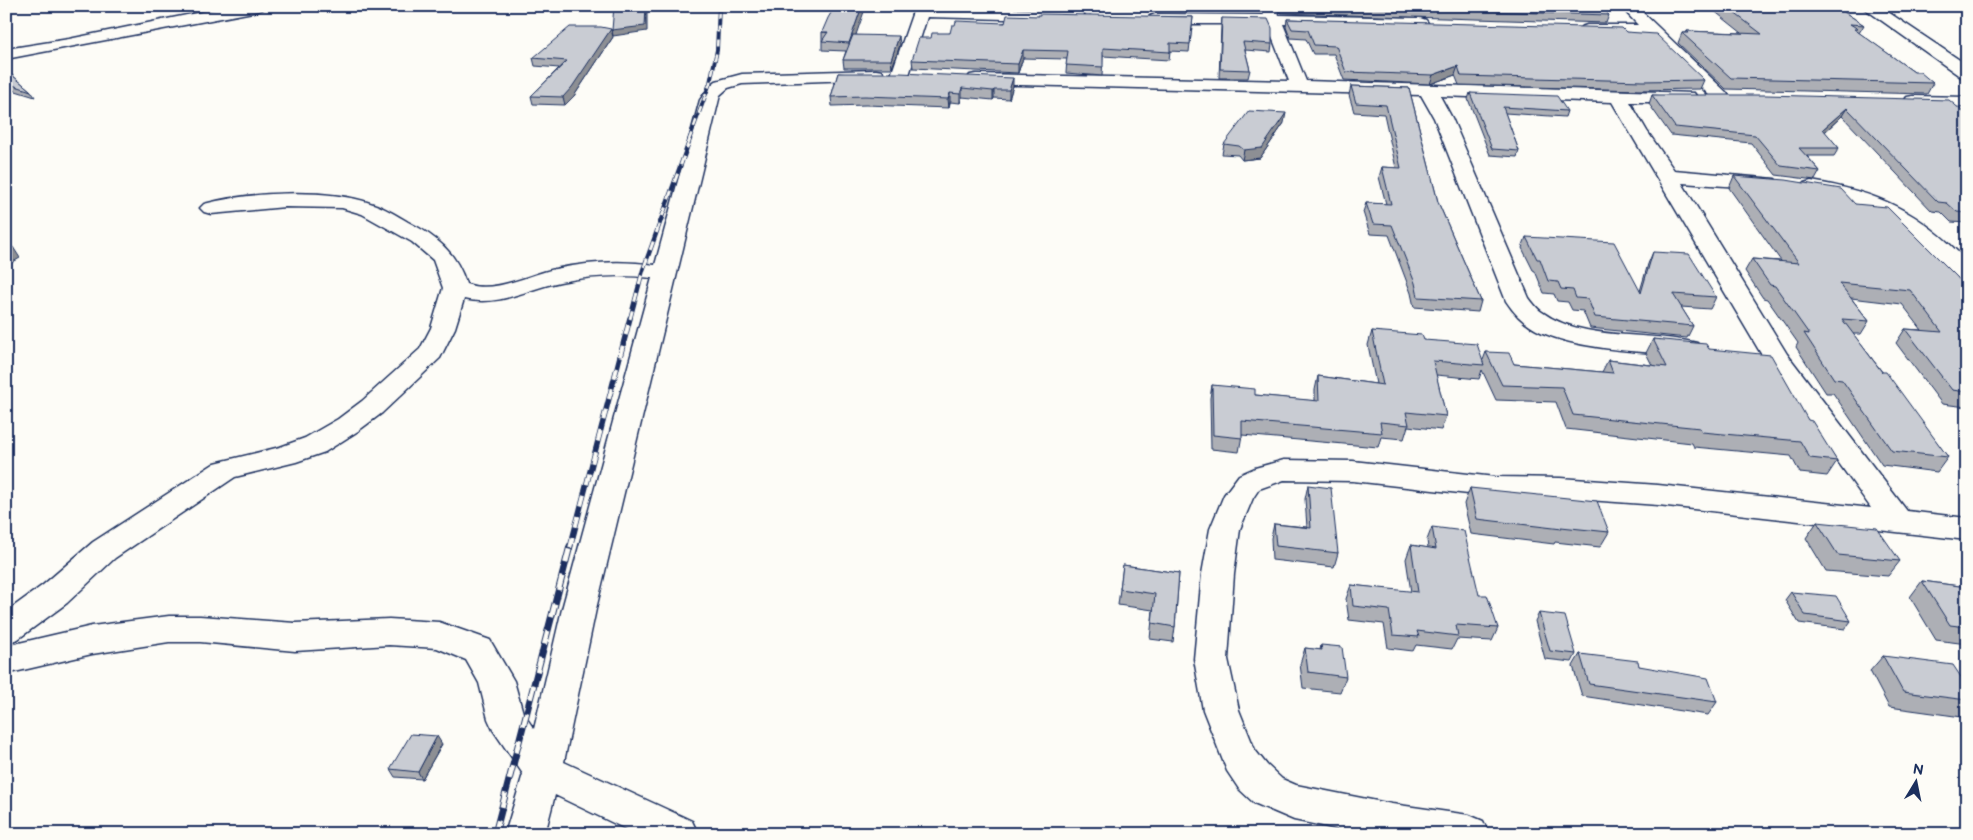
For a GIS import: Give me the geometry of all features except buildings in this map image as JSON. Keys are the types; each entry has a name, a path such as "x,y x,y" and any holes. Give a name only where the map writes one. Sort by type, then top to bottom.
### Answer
{"main road":[{"path":"6,54 82,43 184,19 258,6"},
{"path":"955,78 1300,86 1618,97 1729,96 1651,30 1627,6"},
{"path":"1868,6 1967,72"},
{"path":"525,834 543,771 580,609 664,273 709,100 713,91 723,82 768,77 909,76 922,9 1094,17"},
{"path":"1141,18 1271,13 1433,24"},
{"path":"1271,13 1286,57 1300,86"},
{"path":"1571,29 1651,30"},
{"path":"1428,91 1443,118 1518,301 1533,317 1552,328 1585,337 1709,350"},
{"path":"1618,97 1776,358 1898,522"},
{"path":"1895,100 1967,102"},
{"path":"1667,176 1796,186 1842,193 1874,205 1909,222 1929,236 1967,275"},
{"path":"6,630 55,594 104,550 225,470 286,455 315,445 348,425 417,368 432,353 443,328 456,288 453,276 431,243 377,212 337,202 285,201 211,208"},
{"path":"456,288 474,294 497,293 555,276 604,269 643,270 664,273"},
{"path":"443,328 497,293"},
{"path":"1748,354 1776,358"},
{"path":"1469,834 1392,822 1294,802 1268,791 1253,777 1240,759 1221,710 1211,659 1218,574 1225,529 1239,495 1249,482 1284,470 1353,471 1495,487 1560,488 1658,495 1967,529"},
{"path":"6,660 92,640 169,629 200,629 295,637 389,632 439,635 478,650 496,681 506,719 543,771 678,834"}],"railway":[{"path":"689,140 710,83 717,50 719,6"},
{"path":"630,319 643,270 690,139"},
{"path":"570,548 630,318"},
{"path":"495,834 570,546"}]}
